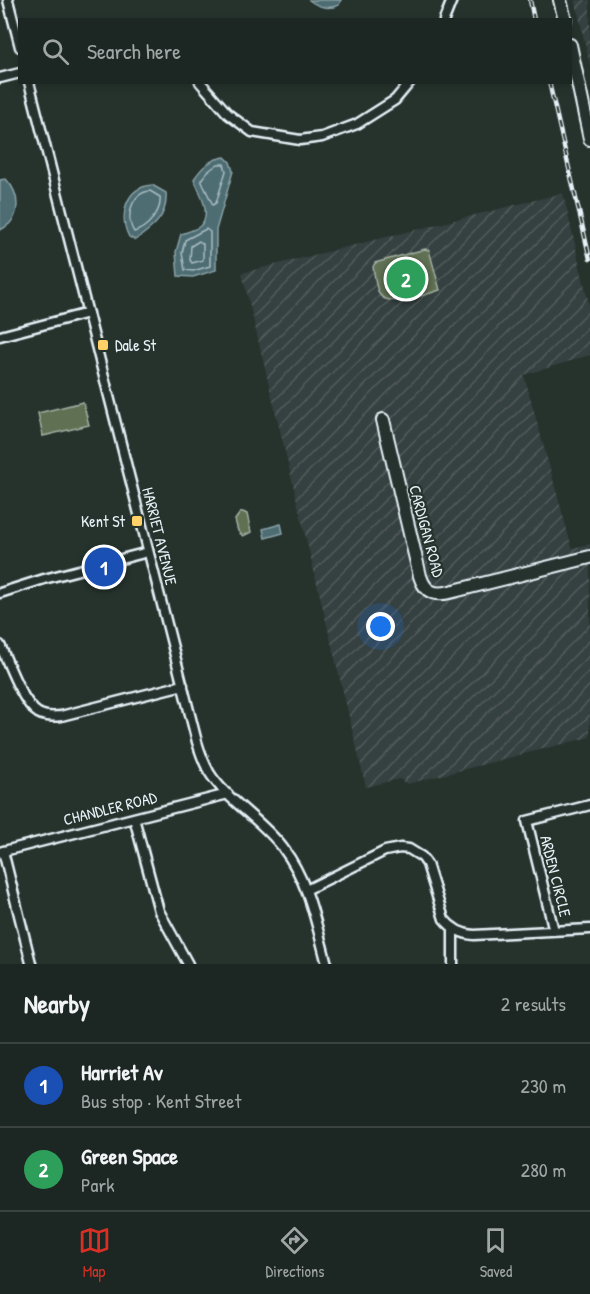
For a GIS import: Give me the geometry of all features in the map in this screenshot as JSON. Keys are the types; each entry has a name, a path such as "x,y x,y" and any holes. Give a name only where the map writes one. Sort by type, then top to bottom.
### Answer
{"street":[{"path":"8,0 18,39"},
{"path":"445,18 452,0"},
{"path":"560,0 564,18"},
{"path":"572,54 590,139"},
{"path":"0,78 18,73"},
{"name":"HARRIET AVENUE","path":"30,84 197,742 209,772 228,794 273,835 294,865 306,890 327,964"},
{"path":"202,84 228,114 252,132 300,140 327,136 357,124 395,100 408,84"},
{"path":"0,336 88,313"},
{"name":"CARDIGAN ROAD","path":"383,420 420,576 426,589 432,593 450,592 590,557"},
{"path":"0,593 148,552"},
{"path":"0,645 27,702 38,713 46,716 61,716 183,685"},
{"name":"CHANDLER ROAD","path":"1,851 228,794"},
{"name":"ARDEN CIRCLE","path":"554,931 527,821 590,805"},
{"path":"134,818 159,911 188,964"},
{"path":"306,890 385,851 396,848 408,849 416,852 427,864 444,919 453,929 469,935 590,929"},
{"path":"1,851 31,963"},
{"path":"453,929 453,964"}],"shaded area":[{"path":"575,0 590,0 590,65"},
{"path":"563,193 590,309 590,355 524,375 572,548 590,544 590,737 407,784 399,779 366,787 242,273"}],"green space":[{"path":"425,249 429,250 440,290 400,300 385,299 380,295 373,267 375,263"},
{"path":"83,402 89,425 43,436 38,413"},
{"path":"243,512 247,514 251,532 243,536 238,531 235,520"}],"water":[{"path":"309,0 341,0 335,7 327,7"},
{"path":"225,157 230,162 233,171 216,230 216,270 193,277 178,276 176,252 181,234 200,226 205,215 204,203 194,179 207,164"},
{"path":"6,179 14,192 17,207 12,220 0,230 0,180"},
{"path":"152,185 166,193 165,208 158,221 135,240 129,237 124,220 127,204 136,191"},
{"path":"281,524 283,533 265,538 263,529"}],"railway":[{"path":"530,0 534,18"},
{"path":"549,84 590,259"}],"place":[{"name":"Green Space","path":"406,279"},
{"name":"Dale St","path":"103,345"},
{"name":"Kent St","path":"137,521"},
{"name":"Harriet Av","path":"104,567"}]}
